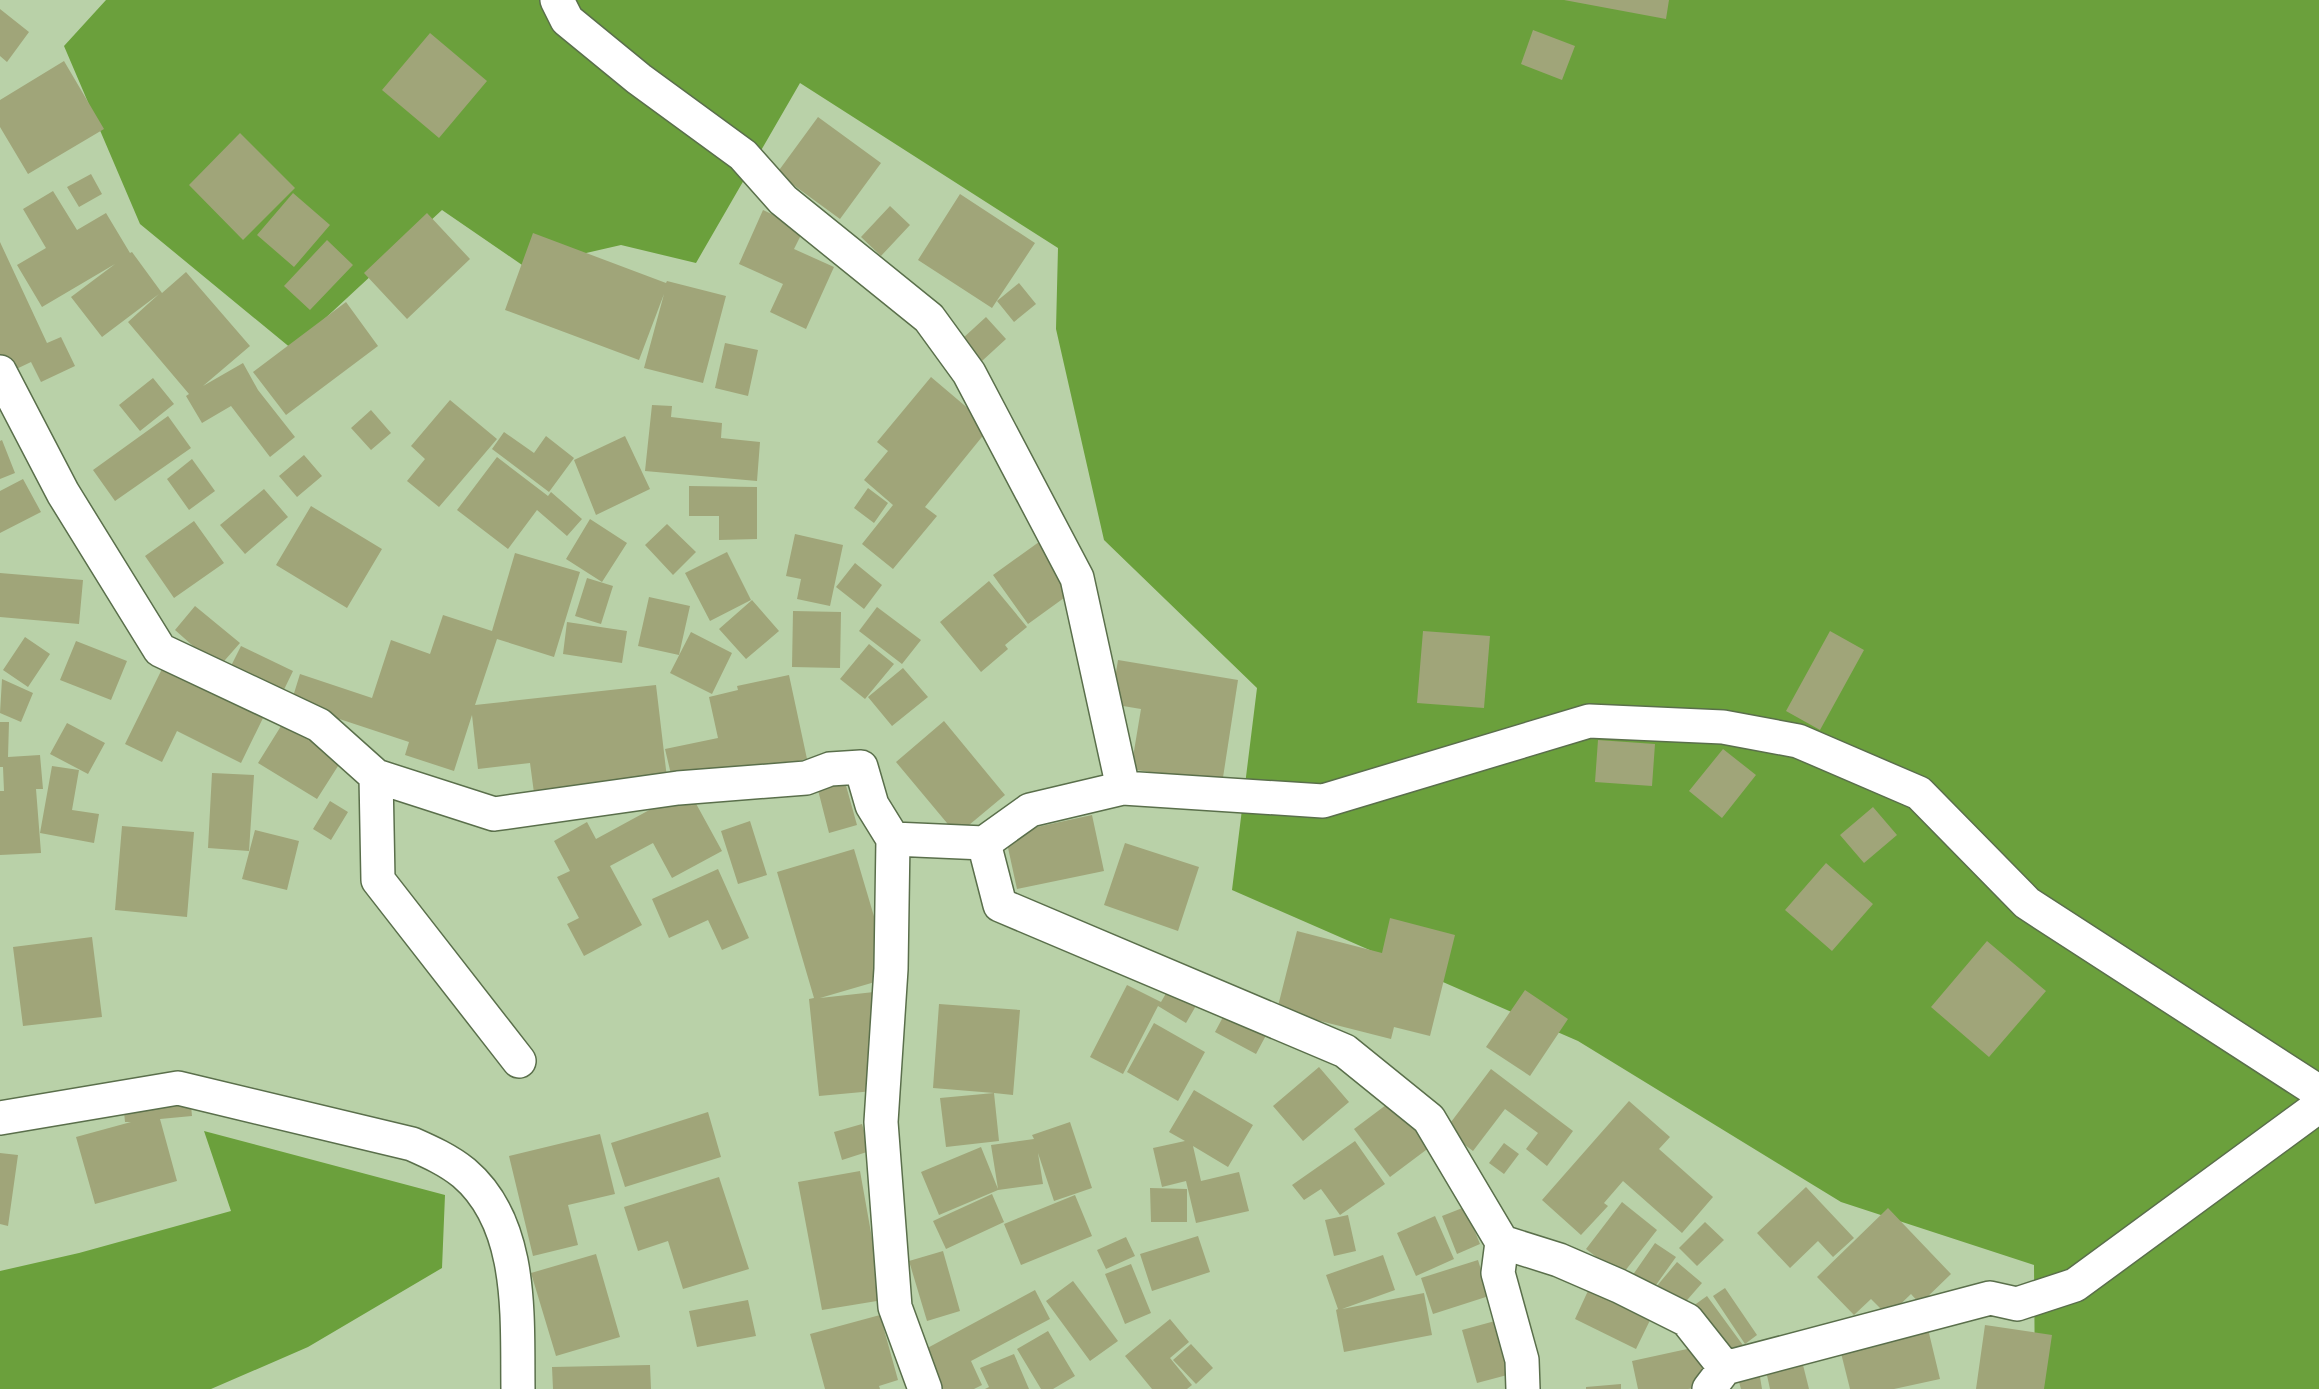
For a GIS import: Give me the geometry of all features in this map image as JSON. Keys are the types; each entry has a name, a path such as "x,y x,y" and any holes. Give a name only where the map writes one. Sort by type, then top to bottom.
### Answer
{"street":[{"path":"556,0 567,20 639,79 743,155 783,200 929,318 969,373 1077,578 1123,788"},
{"path":"0,372 63,493 160,650 319,725 376,776 494,814 678,788 806,778 830,769 861,767 872,805 893,839 891,969 881,1122 895,1307 926,1389"},
{"path":"893,839 984,843 1030,810 1123,788 1323,801 1589,721 1723,728 1798,741 1919,793 2027,903 2319,1092"},
{"path":"376,776 378,880 519,1061"},
{"path":"984,843 1000,905 1345,1051 1429,1119 1502,1242 1497,1273 1522,1360 1523,1389"},
{"path":"0,1118 178,1088 412,1144 439,1156 464,1174 485,1196 501,1222 511,1251 519,1389"},
{"path":"1502,1242 1559,1260 1619,1286 1687,1320 1717,1379 1990,1298 2017,1304 2075,1285 2319,1106"}],"green space":[{"path":"106,0 2319,0 2319,1389 2035,1389 2034,1265 1841,1202 1578,1041 1232,890 1257,688 1104,540 1056,329 1058,248 800,83 696,263 621,245 525,267 442,210 292,349 140,224 64,46"},
{"path":"204,1131 445,1195 442,1268 308,1347 211,1389 0,1389 0,1271 79,1253 231,1211"}],"building":[{"path":"1564,0 1669,0 1666,19"},
{"path":"0,9 29,32 7,62 0,56"},
{"path":"1533,30 1575,46 1562,80 1521,64"},
{"path":"430,33 487,81 439,138 382,90"},
{"path":"64,61 104,129 28,174 0,127 0,100"},
{"path":"818,117 881,163 840,219 777,173"},
{"path":"240,133 295,188 243,240 189,185"},
{"path":"91,174 102,194 79,207 67,187"},
{"path":"53,191 77,230 106,213 130,253 132,252 162,293 186,272 250,346 203,386 243,363 258,390 295,437 270,457 231,406 202,423 186,396 189,394 128,322 159,294 102,337 71,297 115,264 42,307 17,265 46,248 23,209"},
{"path":"293,193 330,225 294,267 257,235"},
{"path":"960,194 1035,243 992,308 918,260"},
{"path":"890,206 910,225 881,256 861,237"},
{"path":"763,210 804,229 794,249 834,267 806,329 770,312 783,284 739,264"},
{"path":"427,213 470,259 407,319 364,273"},
{"path":"533,233 666,283 667,281 726,296 703,383 644,368 664,294 639,360 505,310"},
{"path":"327,240 353,265 310,310 284,286"},
{"path":"0,242 47,343 61,337 75,366 41,382 31,362 8,373 0,355"},
{"path":"1019,283 1036,304 1014,322 997,301"},
{"path":"346,302 378,346 286,415 253,372"},
{"path":"986,317 1006,339 982,361 962,339"},
{"path":"725,343 758,350 748,396 715,388"},
{"path":"931,377 990,427 925,507 937,516 893,569 862,544 893,505 864,480 888,451 877,442"},
{"path":"153,378 174,404 140,431 119,405"},
{"path":"450,400 497,439 439,507 407,481 425,459 411,446"},
{"path":"652,405 672,406 671,417 722,423 721,438 760,442 757,481 645,471"},
{"path":"371,410 391,433 371,450 351,428"},
{"path":"168,416 191,448 115,501 93,470"},
{"path":"504,432 534,453 546,436 574,458 549,492 492,449"},
{"path":"625,436 650,489 596,515 574,460"},
{"path":"2,440 15,473 0,479 0,441"},
{"path":"304,455 322,476 297,497 279,476"},
{"path":"497,457 548,496 551,492 582,519 567,536 537,510 508,549 457,510"},
{"path":"192,459 215,491 189,510 167,479"},
{"path":"23,479 41,512 0,533 0,491"},
{"path":"689,486 757,487 757,539 719,540 719,516 689,516"},
{"path":"868,488 888,503 874,523 854,508"},
{"path":"264,489 288,517 245,554 220,525"},
{"path":"311,506 382,549 347,608 276,565"},
{"path":"590,519 627,543 602,582 566,559"},
{"path":"194,521 224,563 174,598 145,556"},
{"path":"667,524 696,552 673,575 645,545"},
{"path":"795,534 843,545 830,606 797,599 801,579 786,576"},
{"path":"1039,542 1075,590 1028,624 993,575"},
{"path":"727,552 751,600 710,621 685,573"},
{"path":"515,553 580,572 554,657 497,639 475,705 656,685 667,778 534,793 530,763 478,769 472,715 454,771 405,755 409,742 291,703 300,674 372,698 391,640 430,654 443,615 492,631"},
{"path":"855,563 882,585 864,609 836,587"},
{"path":"0,573 83,580 79,624 0,617"},
{"path":"587,578 613,586 601,624 575,616"},
{"path":"989,581 1027,627 1005,645 1008,649 981,672 940,622"},
{"path":"649,597 690,606 679,655 638,646"},
{"path":"752,600 779,631 746,659 719,629"},
{"path":"195,606 240,643 218,668 175,630"},
{"path":"877,607 921,640 902,664 859,631"},
{"path":"793,611 841,612 840,668 792,667"},
{"path":"567,622 627,631 622,663 563,654"},
{"path":"1423,631 1490,636 1484,708 1417,703"},
{"path":"1830,631 1864,650 1820,730 1786,711"},
{"path":"691,632 732,653 712,694 670,673"},
{"path":"25,637 50,654 28,687 3,670"},
{"path":"76,641 127,661 111,700 60,680"},
{"path":"869,644 894,664 865,699 840,679"},
{"path":"241,646 293,671 278,702 226,676"},
{"path":"1118,660 1238,680 1222,784 1131,769 1141,709 1111,704"},
{"path":"903,668 928,697 892,726 868,697"},
{"path":"162,669 263,718 241,763 177,731 162,762 125,744"},
{"path":"789,675 807,759 674,787 665,749 718,738 709,697 738,690 737,686"},
{"path":"2,679 33,693 21,722 0,713"},
{"path":"286,718 345,755 317,799 258,763"},
{"path":"944,721 1005,795 957,835 896,762"},
{"path":"0,722 9,722 8,757 40,755 43,789 36,789 41,853 0,855 0,791 4,791 3,767 0,767"},
{"path":"67,723 105,743 88,774 50,754"},
{"path":"1598,740 1655,744 1652,786 1595,782"},
{"path":"1723,749 1756,775 1722,818 1689,791"},
{"path":"52,766 79,770 72,810 99,814 94,843 40,833"},
{"path":"212,773 254,775 249,851 208,848"},
{"path":"845,782 857,825 829,833 818,790"},
{"path":"688,789 722,851 672,878 653,843 610,866 642,925 584,956 567,924 579,918 557,877 570,871 554,841 587,822 596,839"},
{"path":"330,801 348,812 331,840 313,829"},
{"path":"1873,807 1897,835 1864,863 1840,835"},
{"path":"1092,815 1104,871 1017,889 1005,834"},
{"path":"750,821 767,875 738,884 721,831"},
{"path":"122,826 194,832 187,917 115,910"},
{"path":"255,830 299,841 287,890 242,879"},
{"path":"1125,843 1199,867 1178,931 1104,905"},
{"path":"854,849 892,977 820,998 874,992 884,1090 819,1096 809,999 814,998 777,872"},
{"path":"1826,863 1873,904 1832,951 1785,910"},
{"path":"718,869 749,938 722,950 708,920 669,938 652,899"},
{"path":"1390,918 1455,935 1430,1036 1394,1027 1391,1039 1277,1010 1297,931 1382,953"},
{"path":"92,937 102,1017 23,1026 13,947"},
{"path":"1987,941 2046,991 1989,1057 1931,1007"},
{"path":"1176,976 1204,992 1186,1023 1158,1006 1123,1074 1090,1057 1127,985 1161,1002"},
{"path":"1525,990 1568,1019 1530,1076 1486,1047"},
{"path":"939,1004 1020,1010 1013,1095 933,1088"},
{"path":"1230,1004 1271,1026 1256,1054 1215,1032"},
{"path":"1154,1023 1205,1052 1178,1101 1127,1072"},
{"path":"1319,1067 1349,1102 1303,1141 1273,1106"},
{"path":"1491,1069 1573,1131 1547,1166 1526,1149 1538,1133 1505,1109 1473,1151 1445,1130"},
{"path":"189,1084 192,1116 160,1119 177,1181 95,1204 76,1137 131,1122 125,1122 122,1090"},
{"path":"1194,1090 1253,1125 1228,1167 1193,1146 1201,1181 1239,1172 1249,1211 1196,1223 1186,1181 1162,1187 1153,1148 1185,1141 1169,1132"},
{"path":"994,1093 999,1141 946,1147 940,1098"},
{"path":"1394,1099 1430,1147 1390,1177 1354,1129"},
{"path":"1629,1101 1670,1137 1659,1149 1713,1197 1682,1233 1623,1181 1604,1203 1608,1206 1581,1235 1542,1200"},
{"path":"708,1112 721,1157 625,1187 611,1143"},
{"path":"1070,1122 1092,1188 1054,1201 1038,1153 1043,1184 998,1190 939,1215 921,1172 981,1147 998,1189 991,1145 1034,1139 1032,1135"},
{"path":"862,1124 870,1151 842,1160 834,1132"},
{"path":"600,1134 615,1194 568,1205 578,1245 533,1256 509,1156"},
{"path":"1355,1141 1385,1184 1340,1215 1321,1189 1304,1200 1292,1185"},
{"path":"1504,1143 1519,1154 1504,1174 1489,1163"},
{"path":"0,1153 18,1155 8,1226 0,1224"},
{"path":"860,1171 883,1300 822,1310 798,1182"},
{"path":"719,1177 749,1269 683,1289 668,1241 638,1251 624,1207"},
{"path":"1806,1187 1854,1238 1833,1257 1818,1241 1790,1268 1757,1233"},
{"path":"1150,1188 1187,1189 1187,1222 1151,1222"},
{"path":"992,1194 1004,1222 946,1249 933,1221"},
{"path":"1075,1195 1092,1236 1021,1265 1004,1224"},
{"path":"1622,1202 1657,1230 1621,1276 1586,1249"},
{"path":"1465,1207 1480,1244 1457,1254 1442,1216"},
{"path":"1888,1208 1951,1274 1920,1304 1911,1294 1888,1316 1871,1299 1854,1315 1817,1277"},
{"path":"1348,1215 1356,1251 1334,1256 1325,1220"},
{"path":"1435,1216 1454,1259 1416,1276 1397,1233"},
{"path":"1705,1222 1724,1240 1697,1266 1679,1248"},
{"path":"1198,1236 1210,1272 1152,1291 1140,1254"},
{"path":"1126,1237 1135,1256 1106,1269 1097,1250"},
{"path":"1655,1243 1676,1257 1651,1292 1630,1279"},
{"path":"943,1251 960,1311 927,1321 909,1261"},
{"path":"596,1254 620,1337 556,1356 531,1273"},
{"path":"1383,1255 1395,1290 1342,1309 1424,1293 1432,1335 1344,1352 1336,1310 1338,1309 1326,1275"},
{"path":"1478,1260 1489,1296 1433,1314 1421,1278"},
{"path":"1677,1262 1702,1283 1681,1307 1656,1287"},
{"path":"1131,1264 1151,1313 1125,1324 1105,1274"},
{"path":"1593,1280 1655,1310 1636,1349 1575,1319"},
{"path":"1073,1281 1118,1341 1090,1361 1046,1301"},
{"path":"1725,1288 1757,1335 1745,1344 1713,1296"},
{"path":"1035,1290 1050,1319 971,1361 982,1385 974,1389 933,1389 920,1352"},
{"path":"1707,1296 1745,1348 1724,1363 1686,1311"},
{"path":"748,1300 756,1336 697,1347 689,1311"},
{"path":"880,1315 898,1380 879,1386 880,1389 825,1389 810,1334"},
{"path":"1170,1319 1189,1342 1170,1358 1192,1385 1187,1389 1152,1389 1125,1356"},
{"path":"1495,1321 1511,1374 1477,1383 1462,1330"},
{"path":"1985,1325 2052,1335 2044,1389 1976,1389"},
{"path":"1928,1329 1940,1379 1894,1389 1850,1389 1840,1349"},
{"path":"1048,1331 1075,1376 1053,1389 1041,1389 1017,1349"},
{"path":"1191,1344 1213,1368 1196,1384 1173,1360"},
{"path":"1701,1346 1709,1385 1688,1389 1638,1389 1632,1361"},
{"path":"1014,1354 1029,1389 985,1389 989,1387 980,1368"},
{"path":"1801,1357 1809,1389 1770,1389 1765,1366"},
{"path":"650,1365 651,1389 553,1389 552,1367"},
{"path":"1759,1371 1762,1389 1741,1389 1737,1375"},
{"path":"1621,1384 1621,1389 1586,1389 1586,1387"}]}
